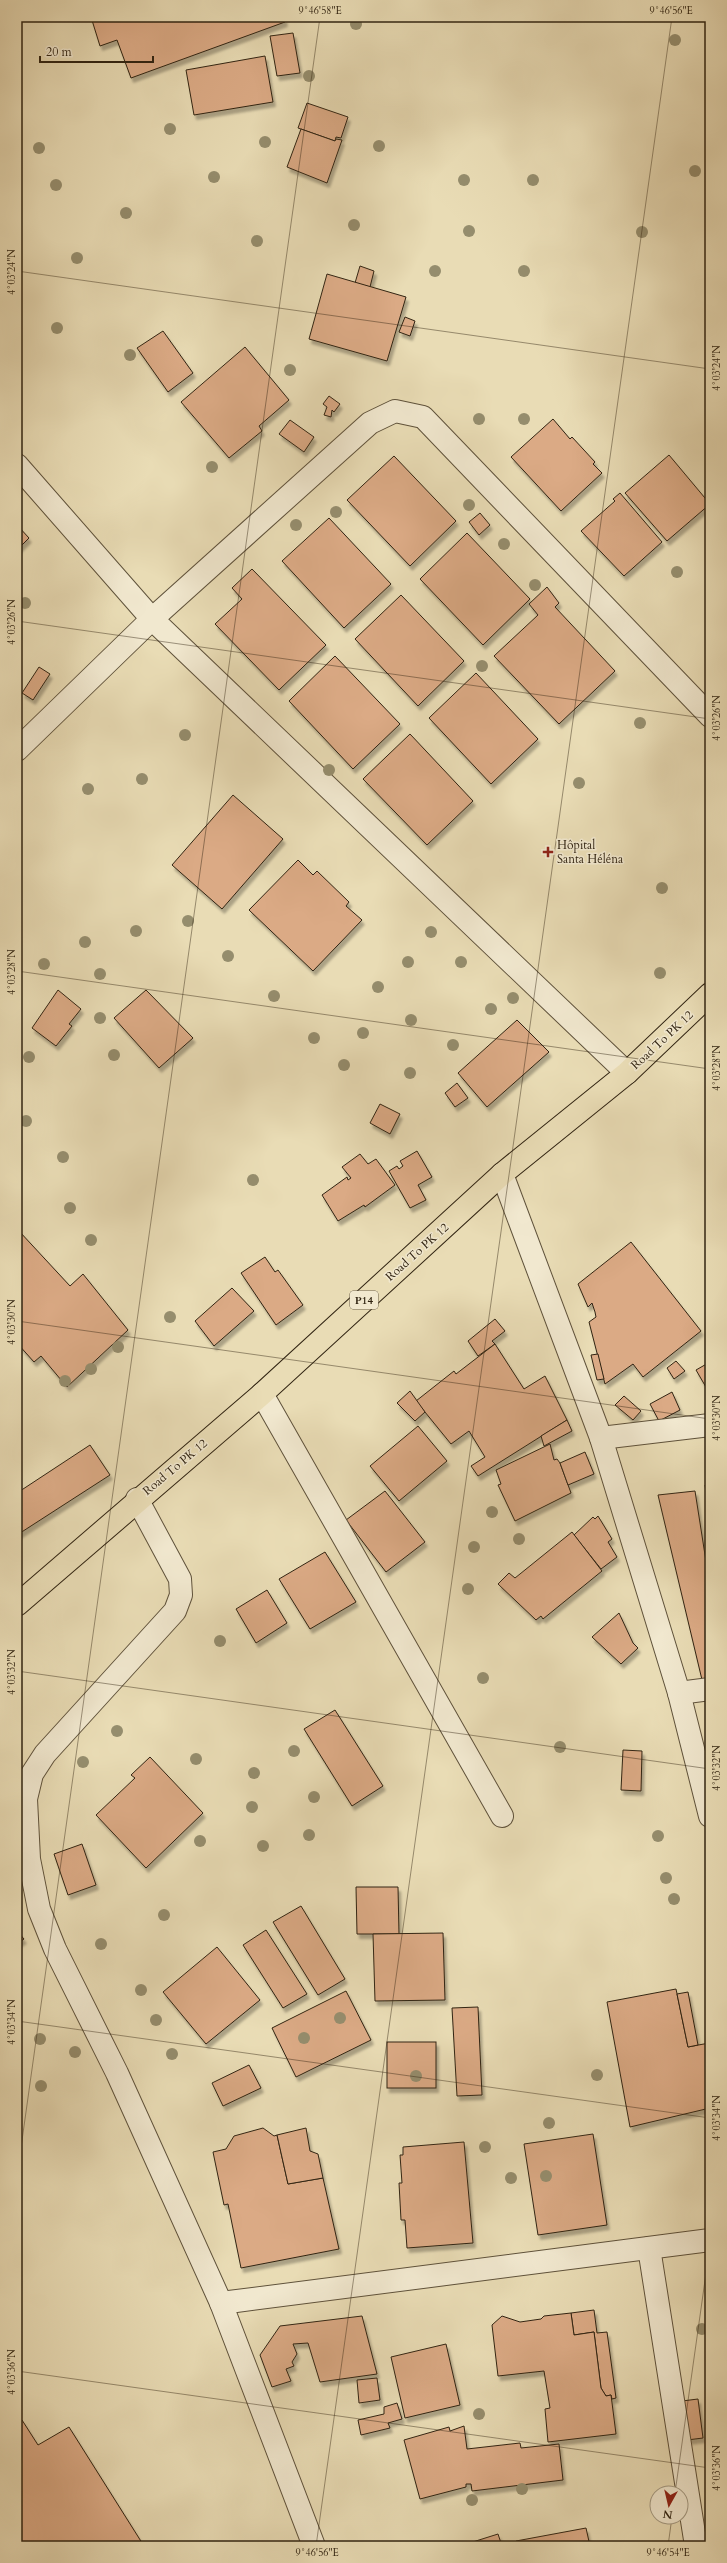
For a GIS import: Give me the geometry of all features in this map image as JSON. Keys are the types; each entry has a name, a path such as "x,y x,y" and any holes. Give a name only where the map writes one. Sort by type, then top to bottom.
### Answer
{"main road":[{"name":"Road To PK 12","path":"17,1605 137,1499 262,1394 502,1174 627,1073 710,994"}],"street":[{"path":"17,750 152,619 370,423 395,411 423,417 710,716"},
{"path":"17,465 152,619 627,1073"},
{"path":"502,1174 601,1438 679,1692 710,1816"},
{"path":"262,1394 502,1816"},
{"path":"601,1438 710,1425"},
{"path":"137,1499 180,1579 181,1595 175,1611 45,1754 32,1774 26,1799 29,1859 39,1909 55,1949 117,2073 221,2303 314,2546"},
{"path":"679,1692 710,1689"},
{"path":"221,2303 710,2240"},
{"path":"649,2248 696,2546"}],"building":[{"path":"91,17 284,17 285,22 131,78 117,40 100,46"},
{"path":"293,33 300,73 277,76 270,36"},
{"path":"265,56 273,102 194,115 186,70"},
{"path":"307,103 348,117 341,138 336,137 335,141 298,128"},
{"path":"301,129 335,141 336,139 342,140 327,183 287,167"},
{"path":"360,266 374,271 370,287 355,283"},
{"path":"327,274 406,297 387,361 309,339"},
{"path":"405,317 415,321 410,336 399,332"},
{"path":"163,331 193,373 168,392 137,348"},
{"path":"245,347 289,400 259,426 262,431 229,458 181,402"},
{"path":"329,396 340,404 334,412 332,410 331,417 324,415 327,407 323,404"},
{"path":"553,419 570,439 572,437 595,462 593,464 602,473 561,511 511,457"},
{"path":"290,420 314,437 304,452 279,434"},
{"path":"669,455 710,504 667,541 625,493"},
{"path":"394,456 456,521 410,566 347,500"},
{"path":"620,493 662,542 624,576 581,531 615,501 613,499"},
{"path":"480,513 490,525 479,535 469,522"},
{"path":"329,518 391,584 344,628 282,561"},
{"path":"17,525 29,538 17,550"},
{"path":"467,533 530,599 483,645 420,579"},
{"path":"252,569 326,645 279,690 215,624 242,599 232,588"},
{"path":"547,587 559,603 555,607 615,671 559,724 494,656 538,615 529,604"},
{"path":"401,595 464,661 418,706 355,639"},
{"path":"335,656 400,724 353,769 289,701"},
{"path":"39,667 50,674 33,700 22,693"},
{"path":"476,673 538,739 491,784 429,718"},
{"path":"410,734 473,801 427,845 363,779"},
{"path":"233,795 283,839 222,909 172,865"},
{"path":"298,860 313,875 317,871 349,902 346,906 362,920 313,971 249,910"},
{"path":"58,990 81,1009 69,1024 72,1026 56,1046 32,1028"},
{"path":"146,990 193,1038 159,1068 114,1018"},
{"path":"517,1020 549,1052 487,1107 458,1073"},
{"path":"457,1083 468,1098 455,1107 445,1093"},
{"path":"380,1104 400,1114 390,1134 370,1123"},
{"path":"417,1151 432,1177 418,1185 426,1200 410,1208 389,1171 397,1166 399,1169 403,1166 400,1161"},
{"path":"360,1154 368,1164 376,1159 395,1185 365,1207 364,1205 338,1221 322,1195 347,1177 348,1180 351,1178 342,1167"},
{"path":"19,1231 70,1286 83,1274 128,1330 67,1387 41,1356 34,1362 17,1343"},
{"path":"631,1242 701,1331 643,1377 633,1364 605,1384 589,1322 596,1317 595,1312 592,1303 588,1307 578,1284"},
{"path":"265,1257 275,1272 278,1270 303,1305 276,1325 241,1273"},
{"path":"232,1288 254,1311 214,1346 195,1321"},
{"path":"495,1319 505,1331 492,1341 495,1344 478,1356 468,1341"},
{"path":"495,1344 524,1389 545,1376 567,1420 478,1476 471,1466 485,1457 469,1431 451,1444 416,1401 454,1371 456,1374"},
{"path":"598,1354 604,1379 597,1380 591,1355"},
{"path":"676,1361 685,1371 674,1379 667,1368"},
{"path":"710,1362 710,1394 696,1370"},
{"path":"410,1391 425,1412 415,1421 397,1403"},
{"path":"672,1392 680,1410 659,1421 650,1404"},
{"path":"624,1396 641,1411 633,1420 615,1405"},
{"path":"567,1420 572,1431 544,1446 541,1436"},
{"path":"418,1426 447,1461 399,1501 370,1466"},
{"path":"550,1444 554,1460 557,1459 560,1463 571,1493 515,1521 498,1485 501,1484 496,1470"},
{"path":"90,1445 110,1475 17,1535 17,1493"},
{"path":"585,1452 594,1474 568,1485 560,1463"},
{"path":"710,1484 710,1523 705,1485"},
{"path":"385,1491 425,1542 386,1572 346,1520"},
{"path":"695,1491 710,1587 710,1683 703,1684 658,1495"},
{"path":"598,1516 612,1539 608,1542 617,1557 601,1569 574,1535 593,1517 595,1519"},
{"path":"572,1532 602,1571 543,1619 541,1616 536,1620 498,1584 509,1573 515,1578"},
{"path":"325,1552 356,1602 310,1629 279,1579"},
{"path":"267,1590 287,1623 256,1643 236,1609"},
{"path":"619,1613 633,1643 638,1648 621,1664 592,1637"},
{"path":"335,1710 383,1786 352,1806 304,1729"},
{"path":"623,1750 642,1751 641,1791 621,1790"},
{"path":"150,1757 203,1813 146,1868 96,1815 135,1778 131,1775"},
{"path":"82,1844 96,1885 68,1895 54,1854"},
{"path":"356,1887 398,1887 399,1934 357,1934"},
{"path":"301,1906 345,1979 318,1995 273,1922"},
{"path":"266,1930 307,1994 283,2008 243,1945"},
{"path":"17,1931 24,1939 17,1944"},
{"path":"443,1933 445,2000 375,2001 373,1934"},
{"path":"217,1947 260,2000 206,2044 163,1992"},
{"path":"676,1989 688,2047 709,2043 710,2108 630,2127 607,2002"},
{"path":"346,1991 371,2040 296,2077 272,2028"},
{"path":"688,1992 698,2045 688,2047 677,1994"},
{"path":"478,2007 482,2095 457,2096 452,2008"},
{"path":"387,2042 436,2042 436,2088 387,2088"},
{"path":"249,2065 261,2088 223,2106 212,2083"},
{"path":"263,2128 274,2136 277,2135 288,2184 323,2178 339,2249 241,2268 228,2204 224,2205 213,2152 226,2149 234,2136"},
{"path":"306,2128 310,2151 318,2154 323,2178 288,2184 277,2135"},
{"path":"593,2134 607,2225 538,2235 524,2144"},
{"path":"464,2142 473,2243 407,2248 405,2220 401,2220 399,2183 402,2183 400,2155 403,2155 403,2147"},
{"path":"594,2310 597,2333 607,2332 616,2398 612,2399 611,2395 606,2396 601,2388 594,2332 574,2335 571,2313"},
{"path":"571,2313 574,2335 594,2332 601,2388 606,2396 611,2395 616,2434 548,2442 545,2409 550,2408 544,2371 498,2376 492,2325 502,2316 520,2322 541,2319 544,2316"},
{"path":"362,2316 377,2374 320,2382 308,2343 293,2344 297,2354 292,2362 294,2366 286,2369 291,2381 272,2387 260,2355 280,2326"},
{"path":"446,2344 460,2405 405,2418 391,2357"},
{"path":"377,2378 380,2400 359,2403 357,2380"},
{"path":"698,2399 703,2438 687,2440 682,2401"},
{"path":"397,2403 402,2419 388,2423 390,2428 361,2435 358,2420 384,2414 384,2407"},
{"path":"22,2420 38,2445 69,2427 144,2546 17,2546 17,2423"},
{"path":"464,2426 467,2449 520,2443 521,2448 559,2444 563,2480 472,2491 471,2484 466,2484 466,2487 420,2499 404,2440 449,2427 450,2431"},
{"path":"586,2528 590,2546 517,2546 516,2541"},
{"path":"498,2534 502,2546 460,2546"}],"place":[{"name":"Hôpital Santa Héléna","path":"548,852"}]}
